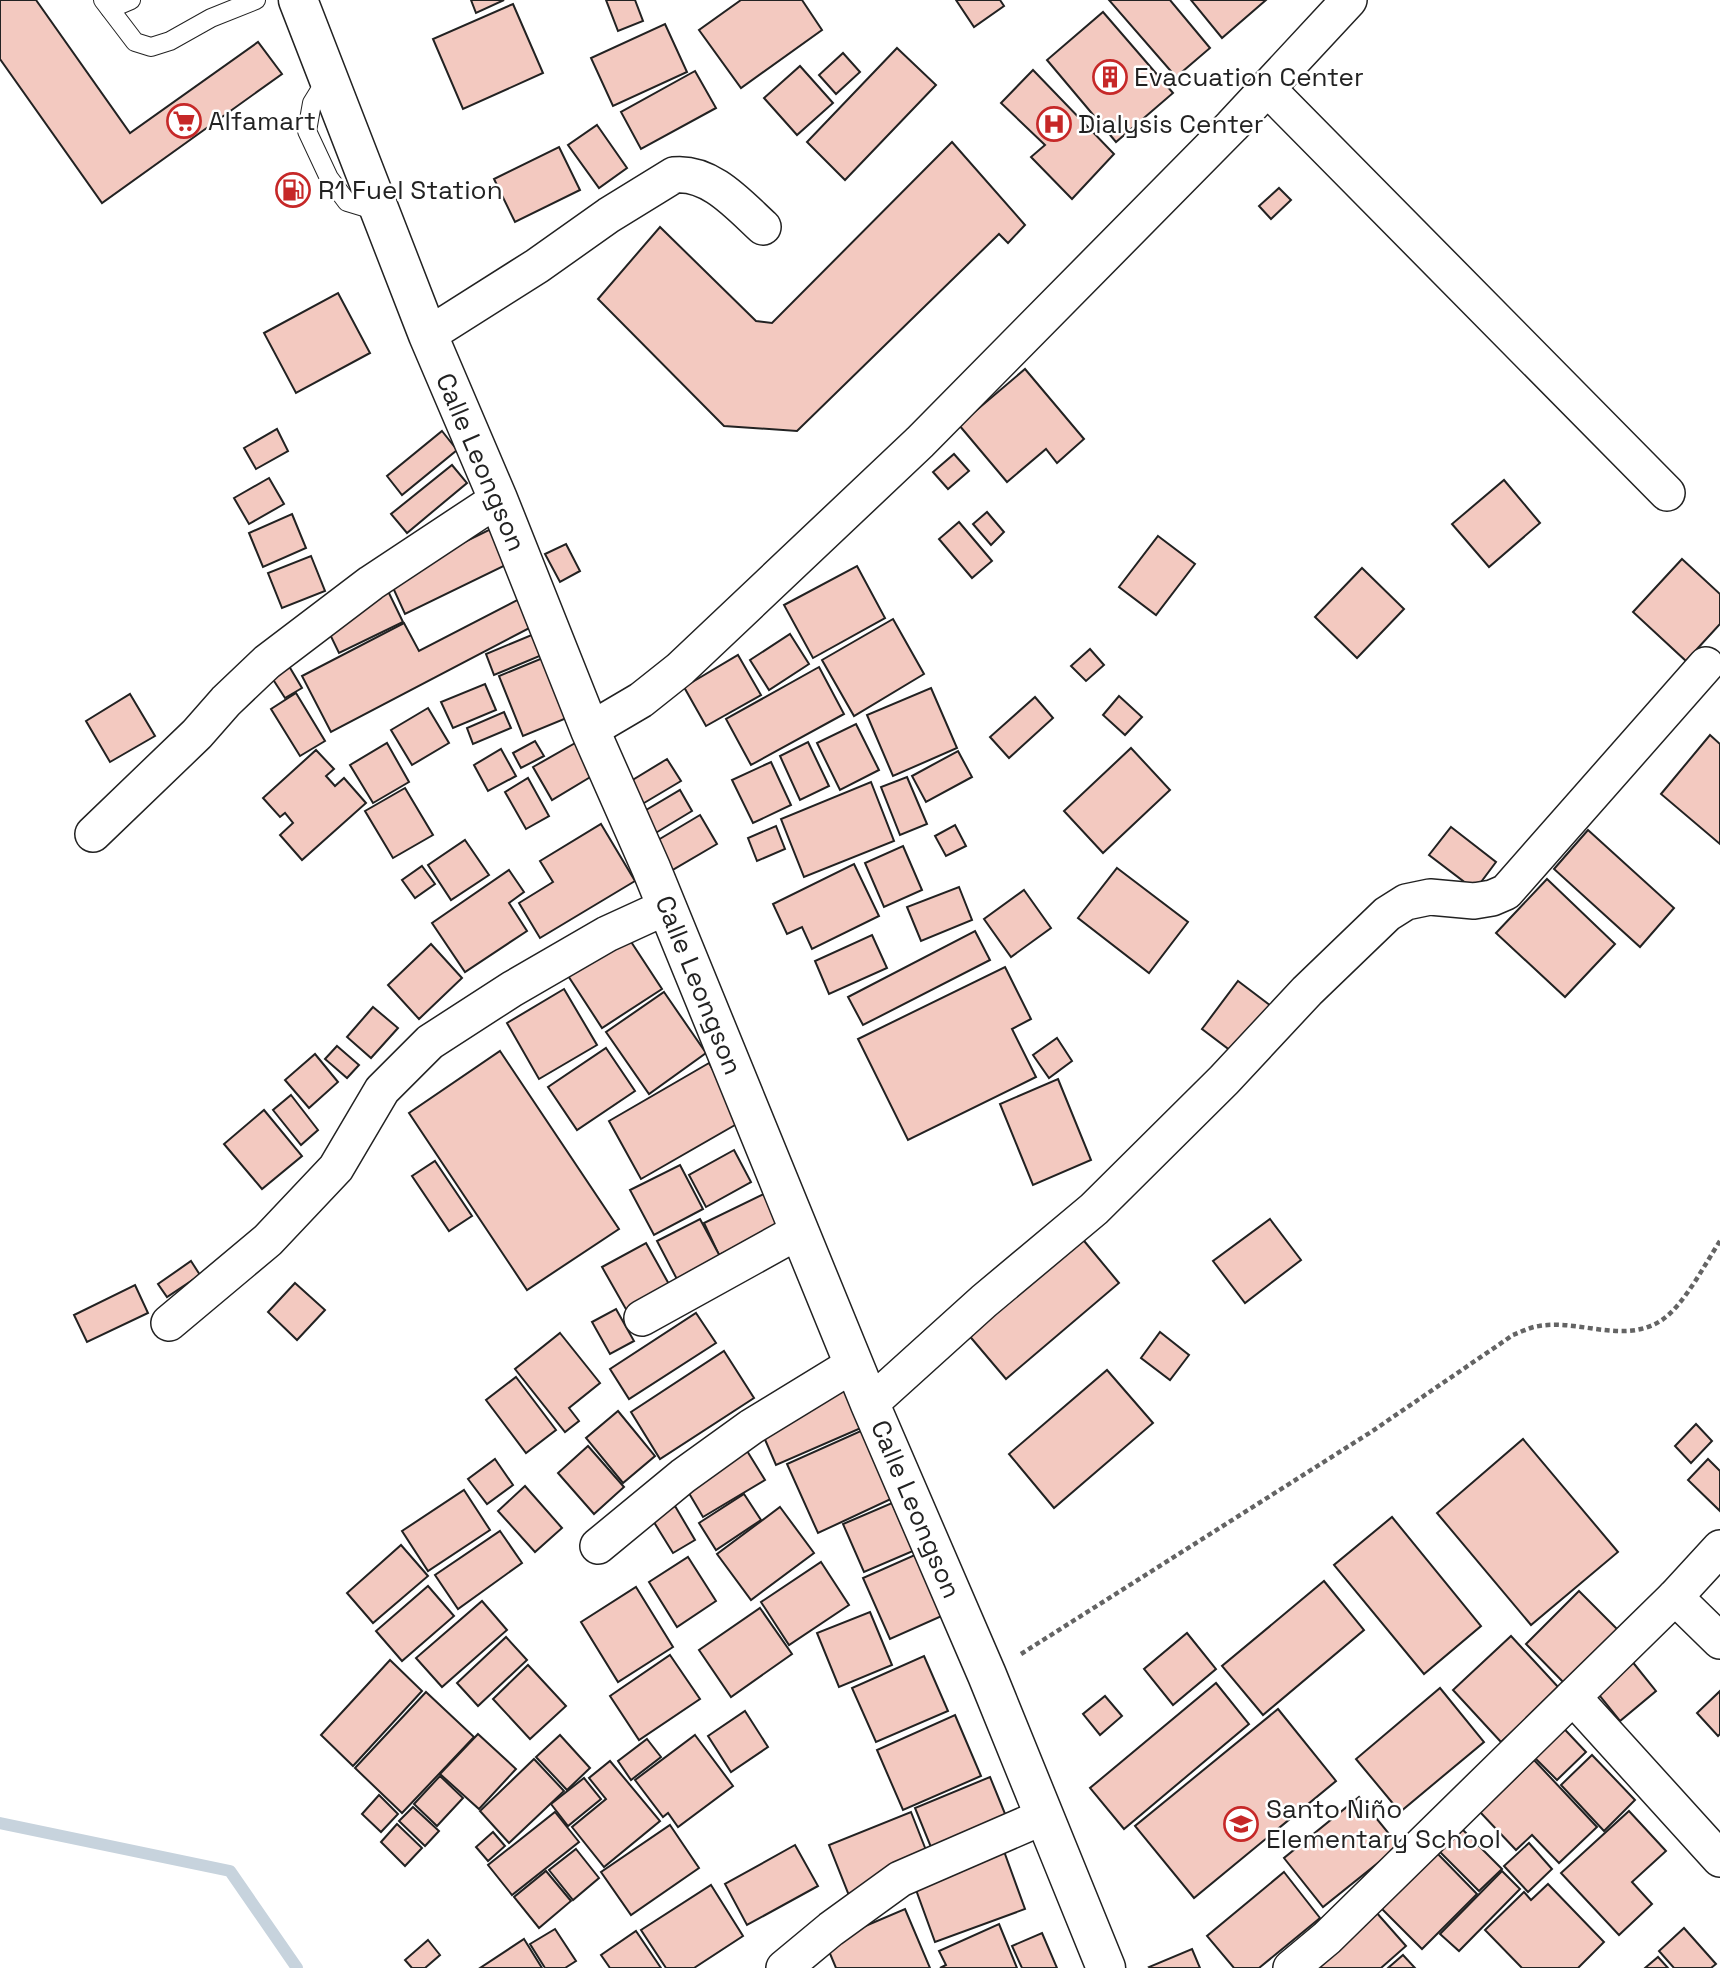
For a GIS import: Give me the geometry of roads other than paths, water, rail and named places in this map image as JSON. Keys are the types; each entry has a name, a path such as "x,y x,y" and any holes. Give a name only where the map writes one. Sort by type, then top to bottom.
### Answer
{"main road":[{"name":"Calle Leongson","path":"299,0 428,335 870,1404 987,1675 1106,1968"}],"street":[{"path":"590,730 640,700 680,669 920,442 1118,243 1349,0"},
{"path":"1267,88 1667,493"},
{"path":"428,335 674,175 685,174 706,181 735,201 763,227"},
{"path":"93,834 267,662 372,583 498,499"},
{"path":"870,1404 984,1301 1094,1209 1224,1080 1307,991 1387,914 1406,902 1430,897 1474,901 1506,892 1706,665"},
{"path":"169,1323 268,1240 336,1168 382,1090 430,1042 512,989 607,933 666,907"},
{"path":"642,1318 799,1231"},
{"path":"598,1546 694,1468 751,1427 854,1364"},
{"path":"1291,1968 1327,1938 1675,1597 1720,1548"},
{"path":"1675,1597 1720,1641"},
{"path":"1573,1697 1720,1859"},
{"path":"784,1968 831,1929 900,1879 1045,1816"}],"lane":[{"path":"131,0 106,4 135,42 151,47 170,41 211,18 256,0"}],"waterway":[{"path":"0,1823 230,1871 297,1968"}],"place":[{"name":"Evacuation Center","path":"1110,77"},
{"name":"Alfamart","path":"184,121"},
{"name":"Dialysis Center","path":"1054,124"},
{"name":"R1 Fuel Station","path":"293,190"},
{"name":"Santo Niño Elementary School","path":"1241,1824"}]}
